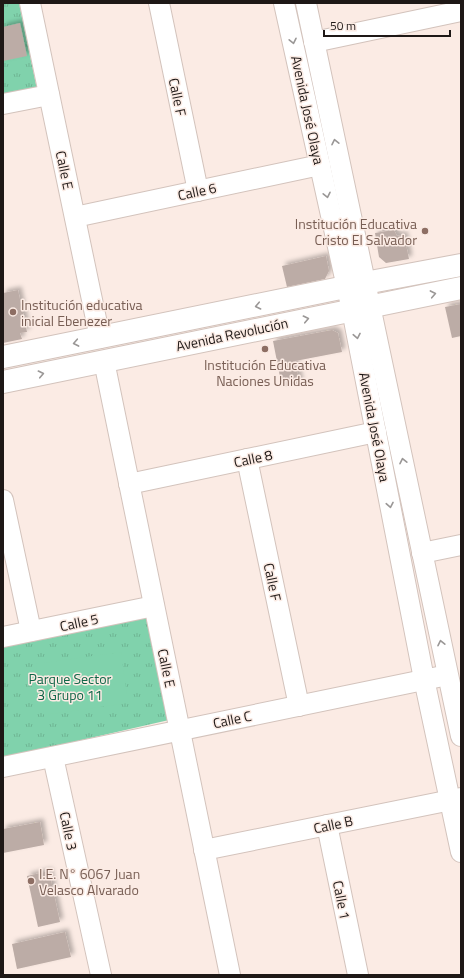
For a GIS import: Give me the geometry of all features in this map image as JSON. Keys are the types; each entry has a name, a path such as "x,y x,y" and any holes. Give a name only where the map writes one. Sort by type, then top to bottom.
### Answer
{"street":[{"name":"Calle E","path":"30,3 100,338"},
{"name":"Calle F","path":"159,3 198,191"},
{"name":"Avenida José Olaya","path":"284,3 320,165 356,285"},
{"name":"Avenida José Olaya","path":"306,3 356,285 422,553 454,673 461,736"},
{"path":"314,42 461,11"},
{"path":"3,104 49,95"},
{"name":"Calle 6","path":"75,216 320,165"},
{"name":"Avenida Revolución","path":"3,358 356,285 461,265"},
{"name":"Avenida Revolución","path":"3,382 461,288"},
{"name":"Avenida José Olaya","path":"361,308 376,432 424,679 455,799 461,852"},
{"name":"Calle E","path":"104,361 229,975"},
{"name":"Calle 8","path":"129,484 376,432"},
{"name":"Calle F","path":"247,459 299,706"},
{"path":"3,500 31,631"},
{"path":"422,553 461,545"},
{"name":"Calle 5","path":"3,637 154,606"},
{"name":"Calle C","path":"3,767 454,673"},
{"name":"Calle 3","path":"53,757 100,975"},
{"name":"Calle B","path":"204,850 455,799"},
{"name":"Calle 1","path":"327,825 358,975"}],"green space":[{"path":"3,3 19,3 37,89 3,96"},
{"name":"Parque Sector 3 Grupo 11","path":"145,613 169,720 3,758 3,645"},
{"path":"121,652 128,703 44,715 36,664"}],"building":[{"path":"20,23 27,56 3,61 3,27"},
{"path":"394,230 397,236 404,235 409,259 386,263 379,257 375,233"},
{"path":"326,256 329,271 325,279 287,287 282,266"},
{"name":"Institución educativa inicial Ebenezer","path":"18,290 27,332 20,333 22,339 3,343 3,293"},
{"path":"461,304 461,336 452,338 445,307"},
{"path":"332,330 338,333 342,352 295,361 300,384 282,387 273,341"},
{"path":"40,822 44,845 3,853 3,829"},
{"path":"49,871 60,922 38,927 27,876"},
{"path":"65,932 71,957 17,969 12,944"}],"place":[{"name":"Institución Educativa Cristo El Salvador","path":"425,231"},
{"name":"Institución educativa inicial Ebenezer","path":"13,312"},
{"name":"Institución Educativa Naciones Unidas","path":"265,349"},
{"name":"I.E. N° 6067 Juan Velasco Alvarado","path":"31,881"}]}
